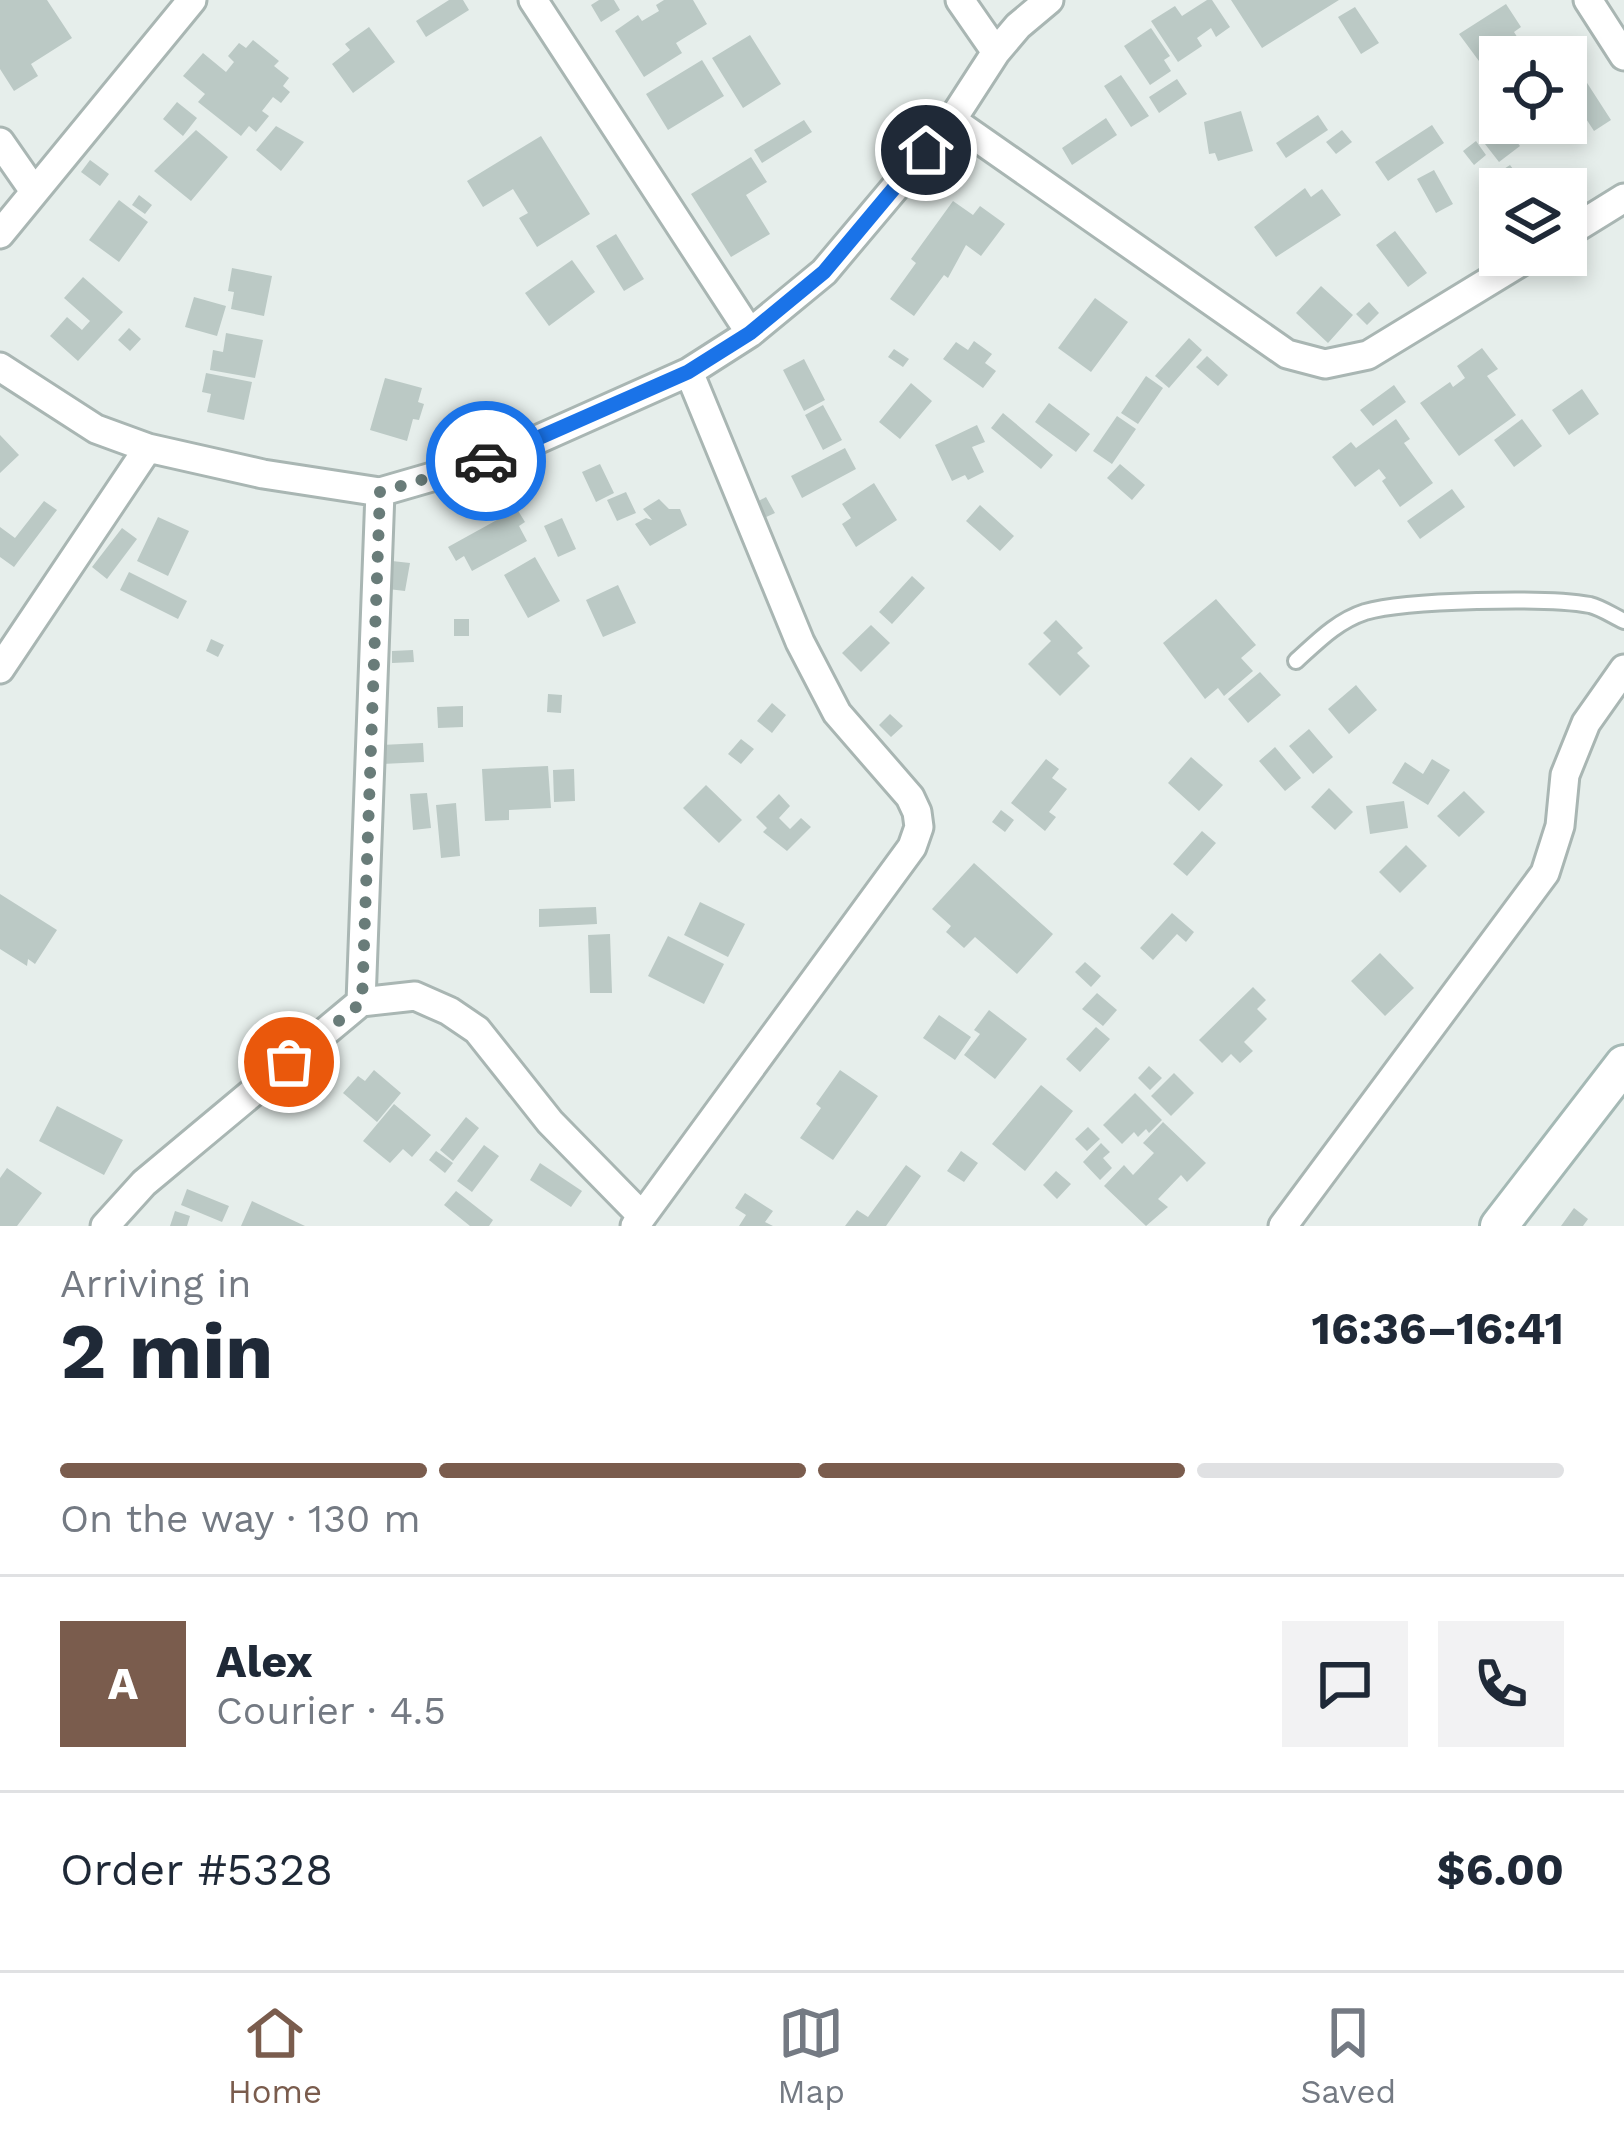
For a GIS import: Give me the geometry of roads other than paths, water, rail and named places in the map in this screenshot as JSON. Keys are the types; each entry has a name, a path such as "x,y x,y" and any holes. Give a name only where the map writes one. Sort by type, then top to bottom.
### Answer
{"main road":[{"path":"1499,1226 1624,1064"}],"street":[{"path":"0,234 191,0"},
{"path":"533,0 750,333"},
{"path":"961,0 996,52"},
{"path":"0,367 96,429 148,448 262,474 380,492 494,459 688,372 750,333 824,272 952,120 996,52 1049,0"},
{"path":"1588,0 1624,56"},
{"path":"952,120 1287,354 1325,364 1369,356 1498,276"},
{"path":"0,142 34,191"},
{"path":"1587,221 1624,198"},
{"path":"105,1226 144,1183 362,1002 415,996 477,1030 550,1122 639,1221 912,847 919,827 910,797 837,713 800,641 688,372"},
{"path":"0,669 148,448"},
{"path":"362,1002 380,492"},
{"path":"1282,1226 1545,873 1560,826 1565,776 1586,723 1624,669"}],"lane":[{"path":"1296,661 1336,626 1366,612 1406,607 1573,604 1594,606 1624,621"}]}
